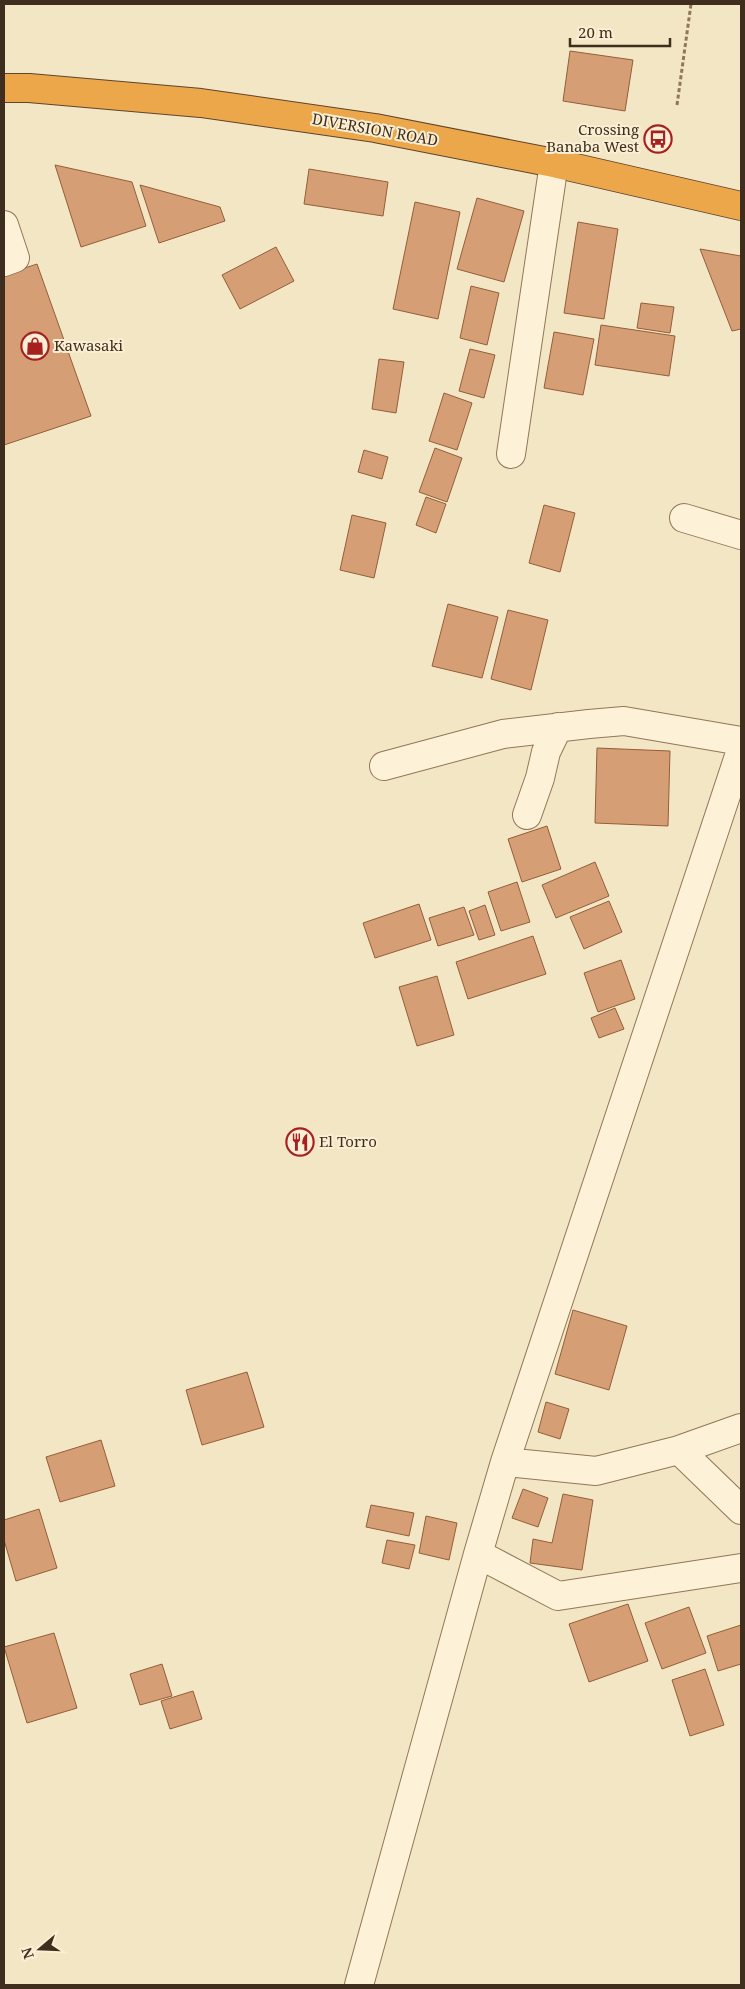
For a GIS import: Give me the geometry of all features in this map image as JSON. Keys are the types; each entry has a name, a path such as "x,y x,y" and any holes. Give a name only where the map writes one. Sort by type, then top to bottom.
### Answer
{"highway":[{"name":"DIVERSION ROAD","path":"4,88 29,88 201,102 375,128 554,163 741,206"}],"street":[{"path":"511,454 554,163"},
{"path":"4,225 15,258 4,262"},
{"path":"684,518 741,535"},
{"path":"384,766 503,734 624,721 741,741"},
{"path":"527,816 540,778 546,752 558,728"},
{"path":"359,1985 505,1462 741,750"},
{"path":"505,1462 596,1472 679,1450 741,1428"},
{"path":"679,1450 741,1510"},
{"path":"478,1554 558,1596 741,1568"}],"path":[{"path":"678,105 691,4"}],"building":[{"path":"570,51 633,60 625,111 563,101"},
{"path":"55,165 132,182 146,226 81,247"},
{"path":"309,169 388,182 383,216 304,204"},
{"path":"140,185 220,207 225,221 159,243"},
{"path":"477,198 524,211 504,282 457,269"},
{"path":"415,202 460,212 438,319 393,309"},
{"path":"578,222 618,229 604,319 564,313"},
{"path":"276,247 294,281 240,309 222,275"},
{"path":"700,249 741,256 741,329 732,331"},
{"name":"Kawasaki","path":"37,264 91,416 4,445 4,275"},
{"path":"471,286 499,293 487,345 460,338"},
{"path":"641,303 674,307 670,333 637,328"},
{"path":"601,325 675,336 669,376 595,365"},
{"path":"554,332 594,339 583,395 544,388"},
{"path":"470,349 495,355 484,398 459,391"},
{"path":"379,359 404,362 396,413 372,409"},
{"path":"444,393 472,403 457,450 429,441"},
{"path":"435,448 462,458 447,502 419,492"},
{"path":"364,450 388,457 382,479 358,472"},
{"path":"426,497 446,504 436,533 416,525"},
{"path":"544,505 575,513 560,572 529,563"},
{"path":"352,515 386,523 374,578 340,570"},
{"path":"448,604 498,617 482,678 432,666"},
{"path":"508,610 548,620 531,690 491,679"},
{"path":"597,748 670,751 668,826 595,823"},
{"path":"547,826 561,869 522,882 508,839"},
{"path":"595,862 609,896 556,918 542,885"},
{"path":"517,882 530,922 501,931 488,892"},
{"path":"609,901 622,932 584,949 570,917"},
{"path":"419,904 431,940 375,958 363,923"},
{"path":"485,905 495,935 479,940 469,911"},
{"path":"464,907 474,935 438,946 429,918"},
{"path":"533,936 546,974 468,999 456,962"},
{"path":"621,960 635,999 598,1012 584,973"},
{"path":"437,976 454,1035 417,1046 399,987"},
{"path":"615,1008 624,1029 599,1038 591,1018"},
{"path":"573,1310 627,1326 609,1390 555,1374"},
{"path":"247,1372 264,1427 202,1445 186,1390"},
{"path":"546,1402 569,1409 560,1439 538,1432"},
{"path":"101,1440 115,1486 60,1502 46,1457"},
{"path":"523,1489 548,1498 538,1527 512,1518"},
{"path":"563,1494 593,1500 582,1570 530,1563 533,1539 552,1543"},
{"path":"371,1505 414,1513 409,1536 366,1527"},
{"path":"39,1509 57,1568 16,1581 4,1540 4,1520"},
{"path":"426,1516 457,1523 449,1560 419,1553"},
{"path":"387,1540 415,1545 409,1569 382,1563"},
{"path":"628,1604 648,1661 589,1682 569,1624"},
{"path":"689,1607 706,1653 662,1669 645,1623"},
{"path":"741,1625 741,1664 718,1671 707,1636"},
{"path":"54,1633 77,1708 27,1723 4,1647"},
{"path":"162,1664 172,1696 140,1705 130,1674"},
{"path":"705,1669 724,1725 690,1736 672,1680"},
{"path":"193,1691 202,1719 170,1729 161,1701"}],"place":[{"name":"Crossing Banaba West","path":"658,139"},
{"name":"Kawasaki","path":"35,346"},
{"name":"El Torro","path":"300,1142"}]}
